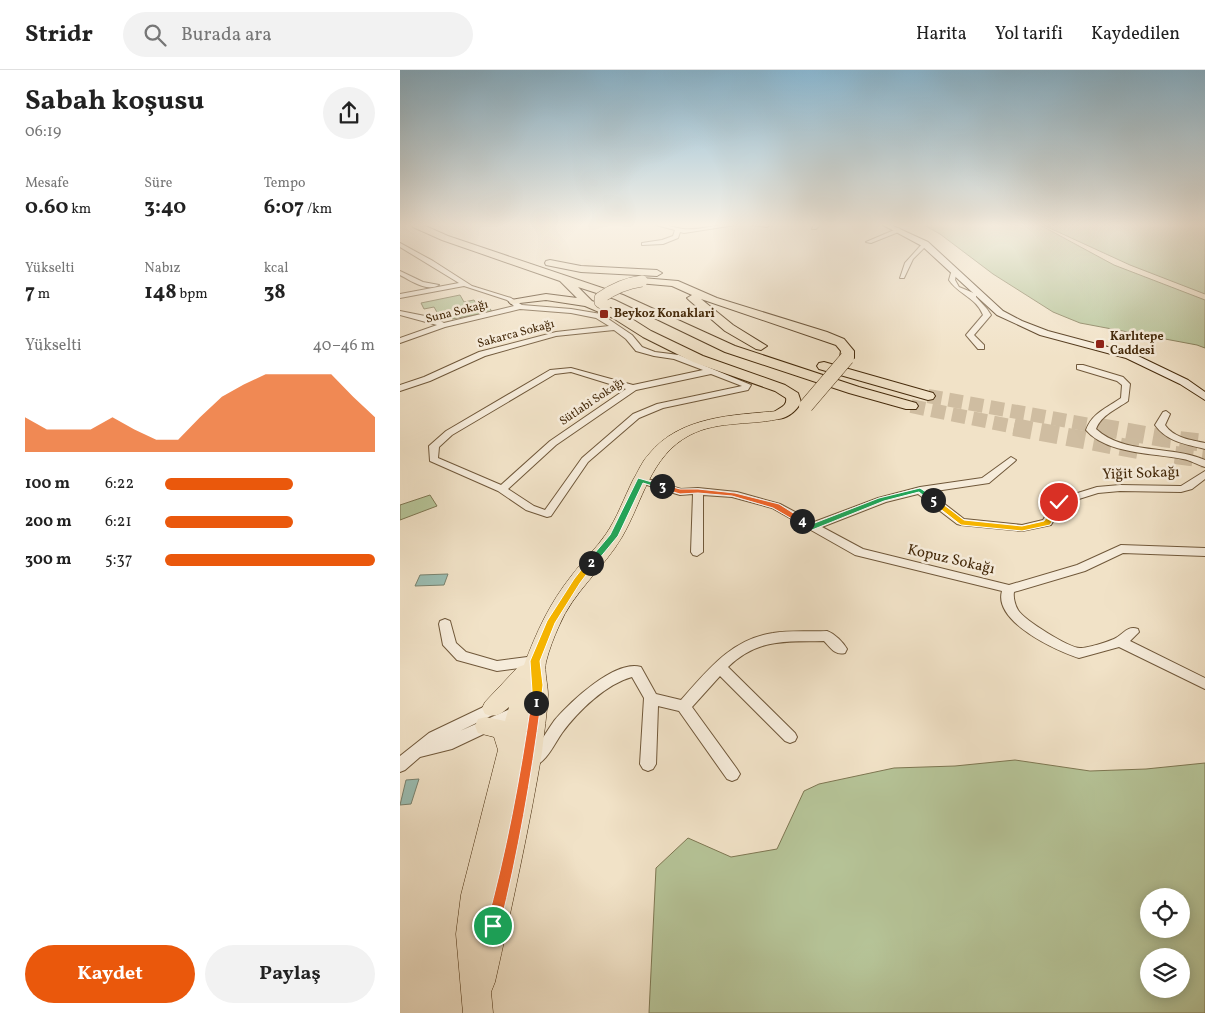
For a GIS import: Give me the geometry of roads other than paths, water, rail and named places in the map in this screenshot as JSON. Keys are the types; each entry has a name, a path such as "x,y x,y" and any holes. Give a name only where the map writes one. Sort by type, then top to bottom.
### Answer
{"highway":[{"path":"533,269 620,297 730,349"},
{"path":"566,269 761,346 871,381 928,396"},
{"path":"581,269 656,273 676,278 760,316"},
{"path":"514,302 565,290 567,281"},
{"path":"567,281 588,303"},
{"path":"680,350 600,302 600,298 611,290 625,284 642,281 674,284 713,300 840,342 848,351 847,358 802,412 788,416 778,415"},
{"path":"674,284 729,328 761,346"},
{"path":"514,302 546,296 588,303 617,315 647,334 680,350 780,388 793,396 794,402 791,408 778,415"},
{"path":"609,307 854,390 911,406"}],"main road":[{"path":"954,270 1000,313 1019,323 1044,332 1130,356 1184,382 1205,397"},
{"path":"477,1004 518,818 518,756 502,730 489,717 535,661 550,623 577,581 614,536 654,457 685,432 699,426 727,420 778,415"},
{"path":"477,1004 470,934 475,895 518,756 526,705 538,685 535,661"},
{"path":"518,818 514,792 528,715 526,705"}],"street":[{"path":"441,269 463,284 514,302 598,316 629,337 638,348 654,354 676,357 747,385 744,388 660,406 636,416 585,460 547,514 530,508 502,488 433,459 434,446 448,433 553,372 571,370 633,388"},
{"path":"902,277 905,269"},
{"path":"954,270 952,276 957,288 981,297"},
{"path":"400,273 422,284 445,287"},
{"path":"400,296 463,284"},
{"path":"969,293 986,310 987,315 970,335 981,347"},
{"name":"Suna Sokağı","path":"400,341 514,302"},
{"path":"400,313 432,320 443,325"},
{"name":"Sakarca Sokağı","path":"400,388 427,379 482,354 556,334 615,328"},
{"path":"1080,367 1120,379 1126,384 1125,399 1098,416 1092,423 1091,430 1093,433 1102,439 1122,445 1152,452 1185,456 1205,464"},
{"name":"Sütlabi Sokağı","path":"502,488 553,443 633,388 713,371"},
{"path":"1166,414 1160,425 1163,431 1175,438 1205,446"},
{"path":"812,527 882,500 920,490 985,481 1011,460"},
{"name":"Yiğit Sokağı","path":"920,490 961,522 1022,528 1047,523 1059,502 1097,490 1120,488 1181,489 1188,487 1205,474"},
{"name":"Kopuz Sokağı","path":"641,480 680,492 698,491 733,494 776,506 859,552 1009,589 1081,568 1121,549 1205,552"},
{"path":"697,552 698,491"},
{"path":"1009,589 1007,596 1013,613 1032,630 1057,644 1079,652 1120,642 1133,632"},
{"path":"445,624 450,645 462,656 497,666 535,661"},
{"path":"684,707 739,649 757,641 774,638 827,636 840,649"},
{"path":"1120,642 1205,684"},
{"path":"720,668 790,737"},
{"path":"518,756 539,756 560,725 577,706 618,676 636,671 652,698 648,764"},
{"path":"652,698 684,707 732,774"},
{"path":"400,765 416,752 447,744 489,717 526,705"}],"water":[{"path":"448,574 444,585 415,586 420,575"},
{"path":"419,779 411,804 400,805 406,780"}],"tunnel":[{"path":"928,396 1107,428"},
{"path":"911,406 1020,428"},
{"path":"1014,427 1138,450"},
{"path":"1100,427 1162,438 1205,443"},
{"path":"1175,455 1205,459"}],"place":[{"name":"Beykoz Konaklari","path":"604,314"},
{"name":"Karlıtepe Caddesi","path":"1100,344"}]}
